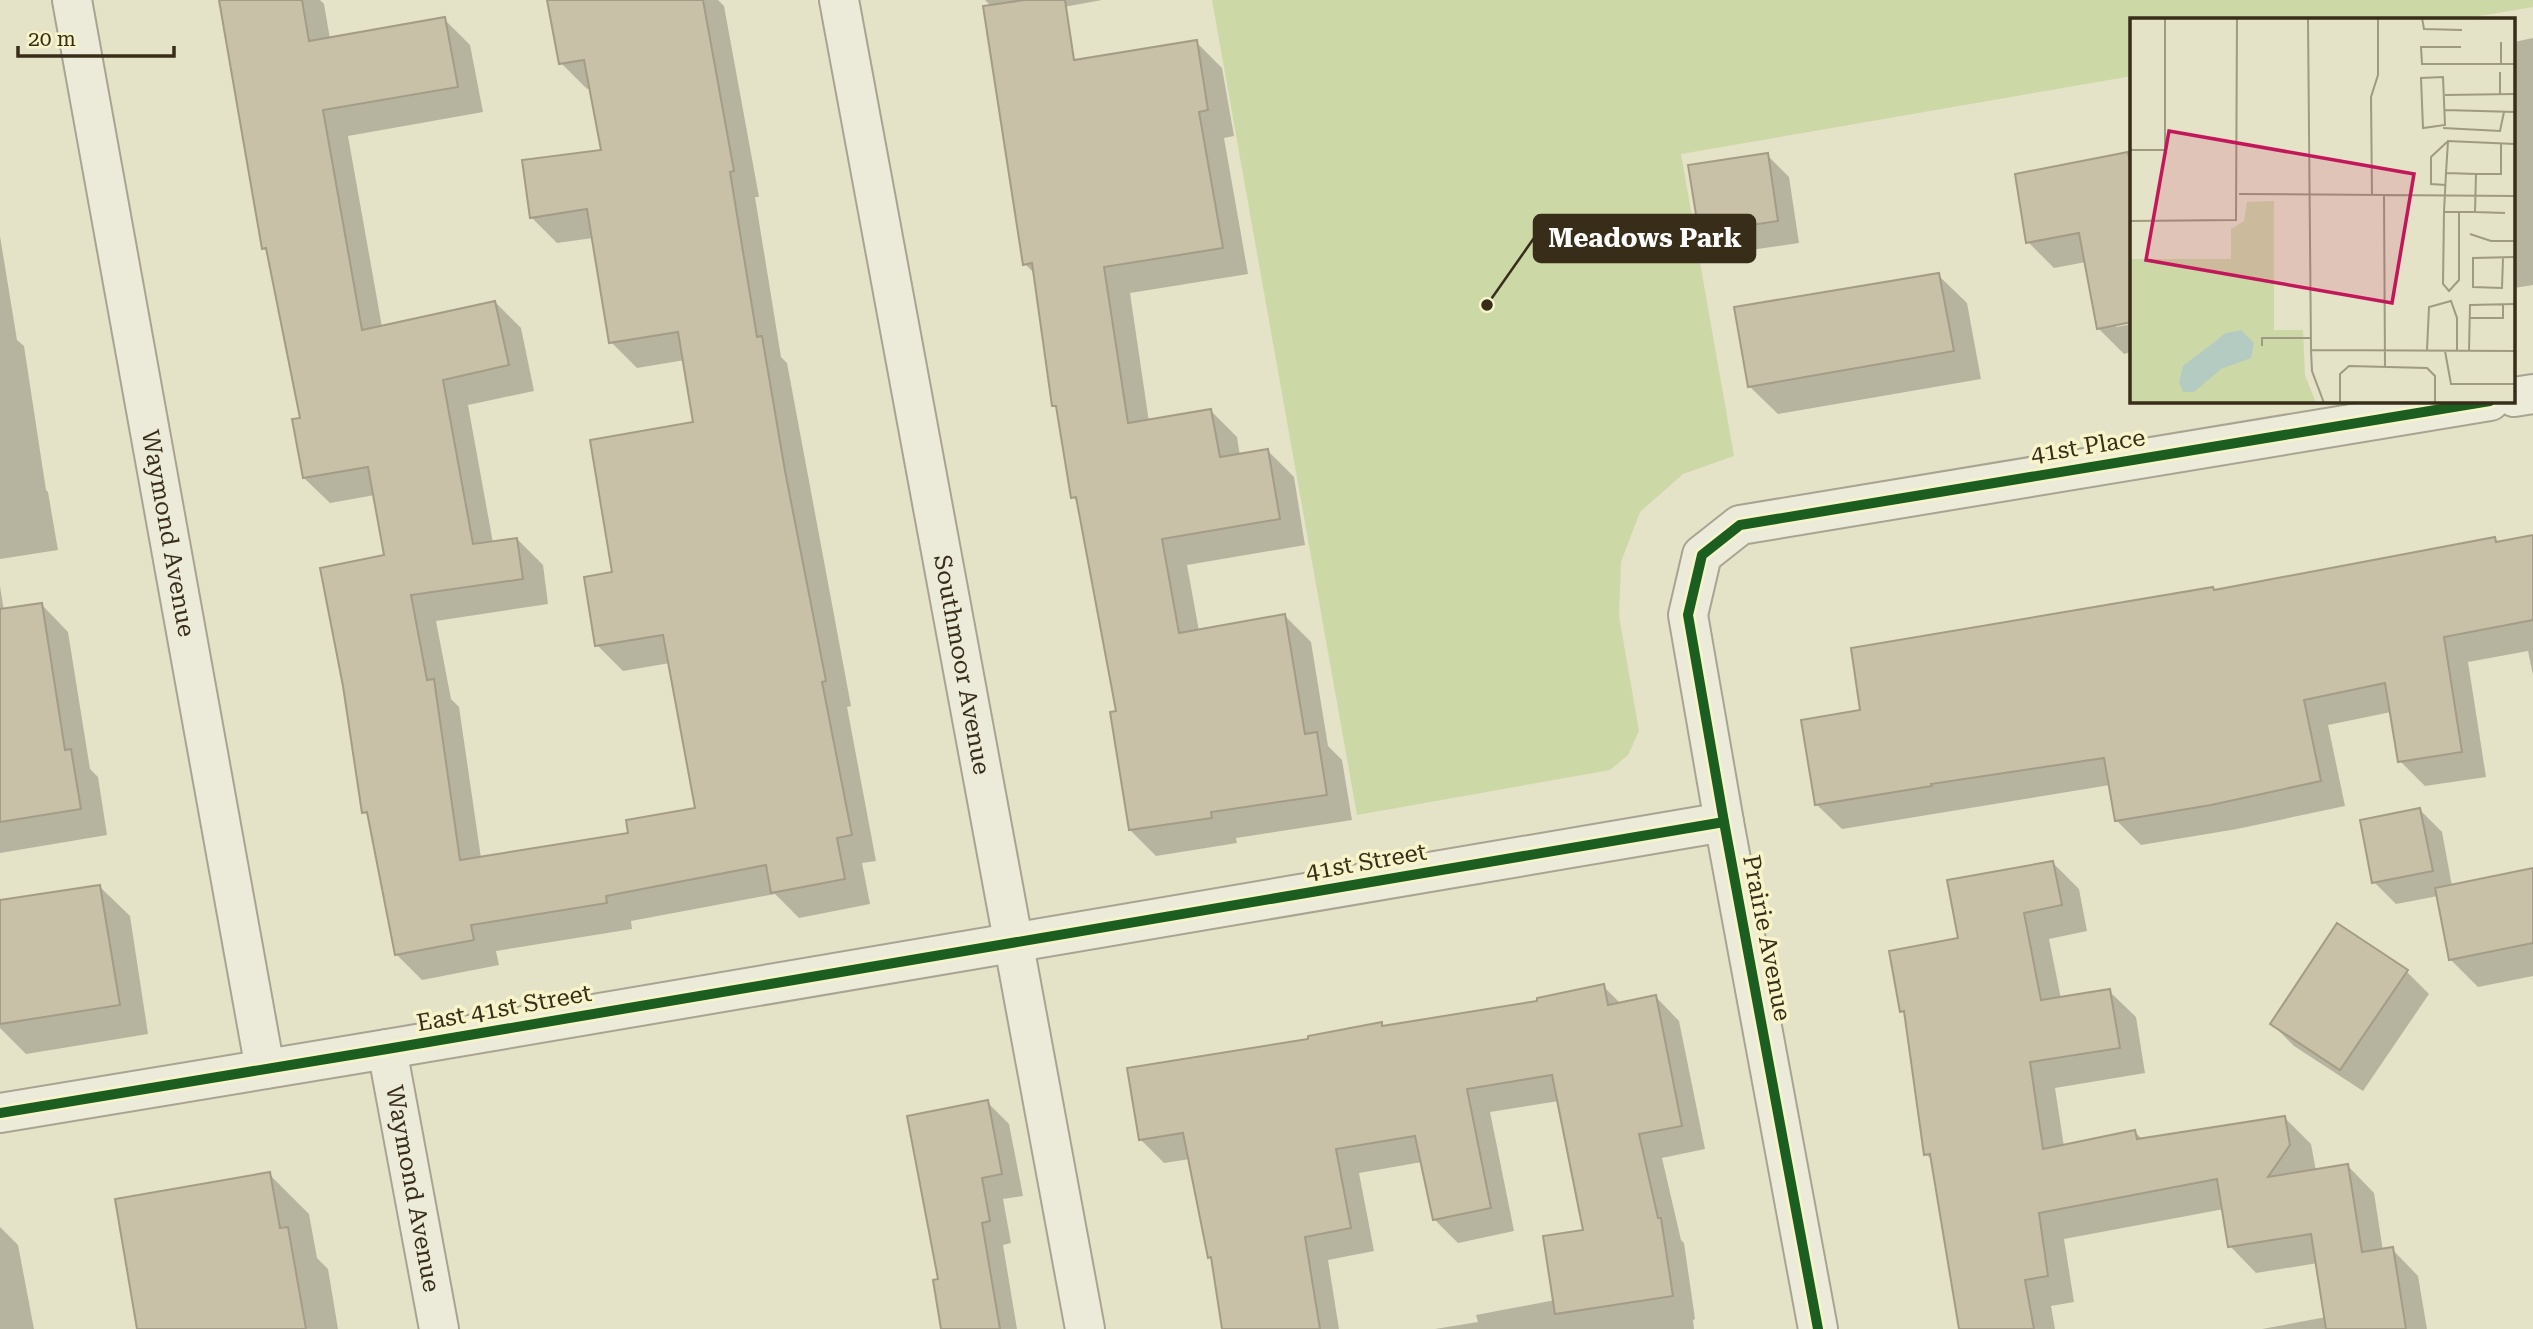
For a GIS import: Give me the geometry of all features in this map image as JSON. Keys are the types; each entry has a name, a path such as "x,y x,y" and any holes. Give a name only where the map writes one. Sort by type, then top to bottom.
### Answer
{"street":[{"name":"Waymond Avenue","path":"72,0 265,1069"},
{"name":"Southmoor Avenue","path":"839,0 1085,1329"},
{"name":"41st Place","path":"1702,555 1740,525 2484,402"},
{"name":"Prairie Avenue","path":"1702,555 1688,614 1818,1329"},
{"name":"41st Street","path":"1014,943 1724,822"},
{"name":"East 41st Street","path":"0,1113 1014,943"},
{"name":"Waymond Avenue","path":"387,1049 439,1329"}],"green space":[{"path":"1212,0 2533,0 2533,7 2468,18 2130,18 2130,76 1681,154 1734,456 1683,474 1640,512 1621,562 1619,616 1639,731 1628,755 1610,770 1357,815"}],"building":[{"path":"219,0 302,0 309,41 445,17 458,87 323,110 362,330 495,301 509,365 443,380 473,544 517,538 523,579 411,595 427,680 434,679 460,860 628,833 626,820 695,808 663,635 595,646 584,577 612,572 590,440 693,422 678,332 609,343 587,209 530,218 522,160 601,150 584,60 559,64 547,0 703,0 734,171 730,172 757,337 762,336 826,681 822,682 852,835 837,838 845,879 771,893 766,865 606,896 607,903 471,925 474,940 395,955 367,812 362,813 343,686 320,568 384,555 368,467 303,478 292,419 300,418 266,248 262,249"},
{"path":"1024,0 1065,0 1074,60 1197,40 1208,110 1199,112 1223,248 1104,267 1128,423 1211,409 1220,457 1268,449 1280,519 1162,539 1179,633 1285,614 1305,734 1317,732 1327,795 1211,812 1212,818 1129,830 1110,712 1116,711 1076,497 1071,498 1056,406 1052,406 1032,263 1023,265 983,6"},
{"path":"2128,152 2130,322 2097,329 2079,233 2026,243 2015,174"},
{"path":"1768,153 1778,221 1699,233 1688,165"},
{"path":"1939,273 1954,351 1748,387 1734,307"},
{"path":"2533,535 2533,620 2444,637 2462,752 2398,762 2385,683 2304,700 2321,781 2211,805 2115,821 2104,758 1931,784 1932,786 1815,805 1801,720 1860,710 1851,648 2213,587 2214,590 2495,537 2496,542"},
{"path":"42,603 65,750 71,749 81,809 0,822 0,609"},
{"path":"2420,808 2433,871 2372,883 2360,820"},
{"path":"2053,861 2062,905 2024,913 2041,1000 2110,989 2120,1048 2030,1062 2043,1149 2135,1130 2137,1139 2285,1116 2290,1145 2268,1177 2348,1164 2362,1252 2393,1247 2406,1329 2326,1329 2311,1234 2228,1247 2217,1179 2039,1213 2048,1276 2025,1280 2034,1329 1959,1329 1930,1154 1924,1155 1904,1011 1900,1012 1889,951 1958,938 1947,880"},
{"path":"2533,868 2533,943 2449,960 2435,888"},
{"path":"100,885 120,1005 0,1024 0,900"},
{"path":"2337,923 2408,970 2340,1070 2270,1024"},
{"path":"1604,984 1608,1005 1656,995 1682,1126 1639,1134 1658,1218 1661,1218 1673,1296 1555,1314 1543,1236 1583,1230 1552,1075 1467,1089 1491,1208 1433,1220 1415,1136 1336,1149 1351,1228 1305,1237 1320,1329 1222,1329 1211,1257 1208,1258 1183,1133 1139,1140 1127,1068 1308,1039 1308,1036 1382,1022 1382,1026 1537,1001 1537,998"},
{"path":"988,1100 1002,1174 982,1178 990,1221 982,1223 1000,1329 941,1329 933,1280 938,1279 907,1116"},
{"path":"270,1172 280,1228 288,1227 306,1329 137,1329 115,1199"}],"cycle path":[{"path":"1818,1329 1688,615 1702,555 1740,525 2484,402"},
{"path":"0,1113 1724,822"}],"place":[{"name":"Meadows Park","path":"1487,305"}]}
